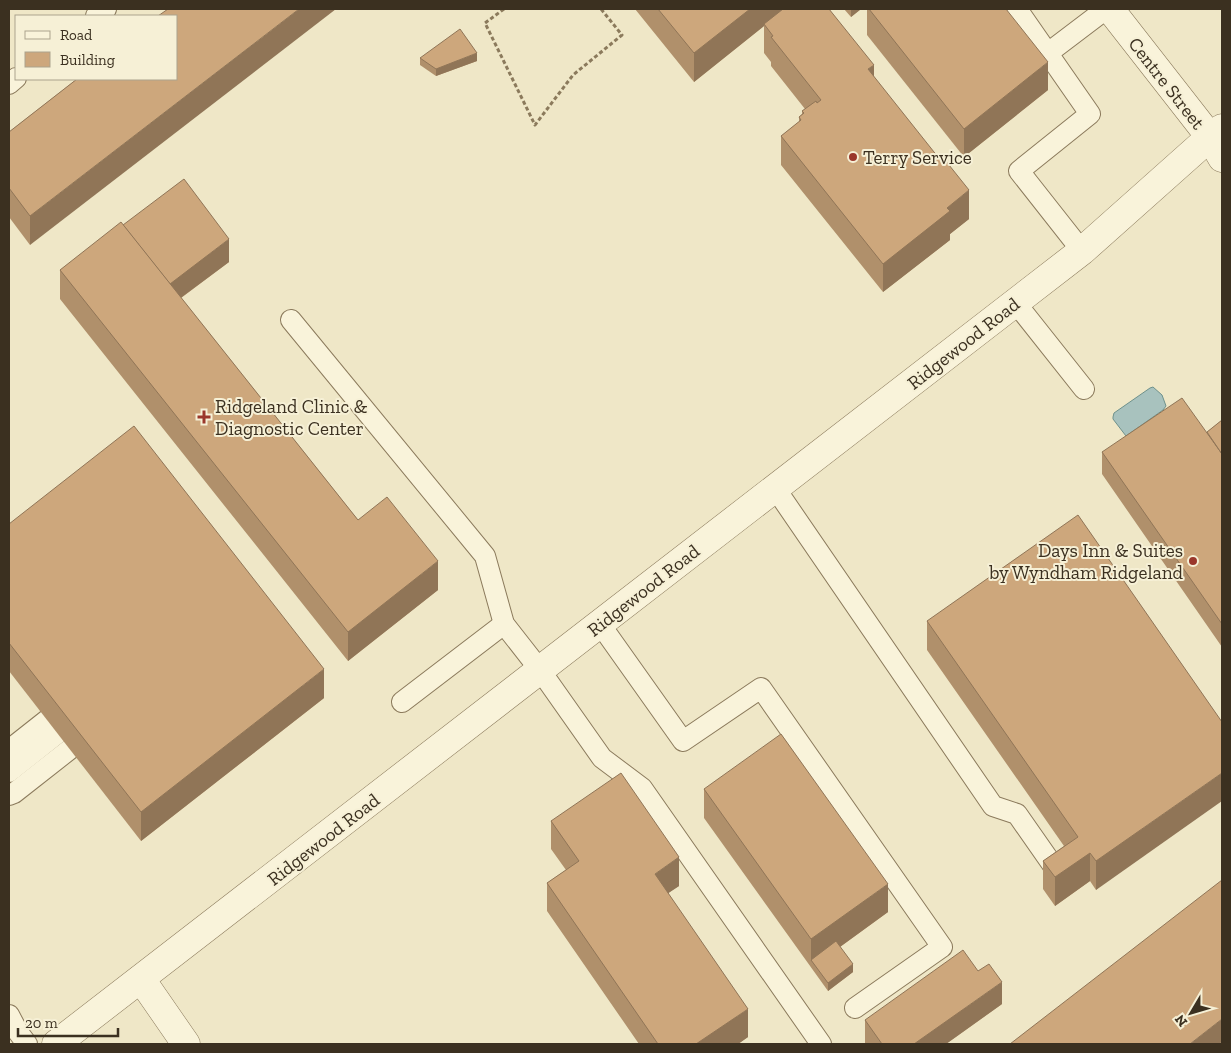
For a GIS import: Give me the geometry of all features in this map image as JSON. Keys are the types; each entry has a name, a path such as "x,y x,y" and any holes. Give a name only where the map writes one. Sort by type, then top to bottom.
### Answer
{"street":[{"name":"Centre Street","path":"1110,9 1218,141"},
{"name":"Ridgewood Road","path":"56,1044 1082,250 1218,141"},
{"path":"141,980 186,1044"}],"lane":[{"path":"1016,9 1090,114 1019,171 1082,250"},
{"path":"1048,53 1106,9"},
{"path":"1015,302 1084,390"},
{"path":"291,320 485,556 504,624 540,670 602,758 642,788 820,1044"},
{"path":"775,488 993,806 1017,814 1061,877"},
{"path":"402,702 504,624"},
{"path":"600,624 683,741 760,688 942,947 855,1008"},
{"path":"9,750 58,734"},
{"path":"9,772 58,734"},
{"path":"9,795 14,793 58,734"},
{"path":"9,1016 26,1044"}],"path":[{"path":"504,9 485,23 535,125 574,75 622,35 600,9"}],"water":[{"path":"1153,387 1162,395 1166,406 1126,436 1113,419 1114,413"}],"building":[{"path":"168,9 299,9 30,216 9,188 9,132 76,80 178,80 178,15 159,15"},
{"path":"658,9 750,9 694,53"},
{"name":"Terry Service","path":"783,9 829,9 874,65 868,69 938,157 941,155 969,190 947,208 950,211 883,264 781,136 801,120 799,117 804,113 802,111 816,101 817,103 821,100 771,37 773,36 764,24"},
{"path":"869,9 1006,9 1048,62 964,129"},
{"path":"460,29 477,53 436,69 420,58"},
{"path":"184,179 229,239 170,284 123,225"},
{"name":"Ridgeland Clinic & Diagnostic Center","path":"121,222 358,520 387,497 438,561 348,632 60,270"},
{"name":"Days Inn & Suites by Wyndham Ridgeland","path":"1182,398 1222,454 1222,624 1102,452"},
{"path":"1222,420 1222,454 1207,432"},
{"path":"134,426 324,669 141,812 9,643 9,524"},
{"path":"1078,515 1222,722 1222,773 1096,861 1090,853 1055,877 1043,861 1078,837 927,621"},
{"path":"781,734 888,884 811,939 704,789"},
{"path":"621,773 679,857 655,874 748,1009 696,1044 658,1044 547,883 579,861 551,821"},
{"path":"1222,880 1222,1019 1190,1044 1010,1044"},
{"path":"836,941 853,964 828,983 811,960"},
{"path":"963,950 978,971 989,964 1002,982 914,1044 882,1044 865,1020"}],"place":[{"name":"Terry Service","path":"853,157"},
{"name":"Ridgeland Clinic & Diagnostic Center","path":"204,417"},
{"name":"Days Inn & Suites by Wyndham Ridgeland","path":"1193,561"}]}
